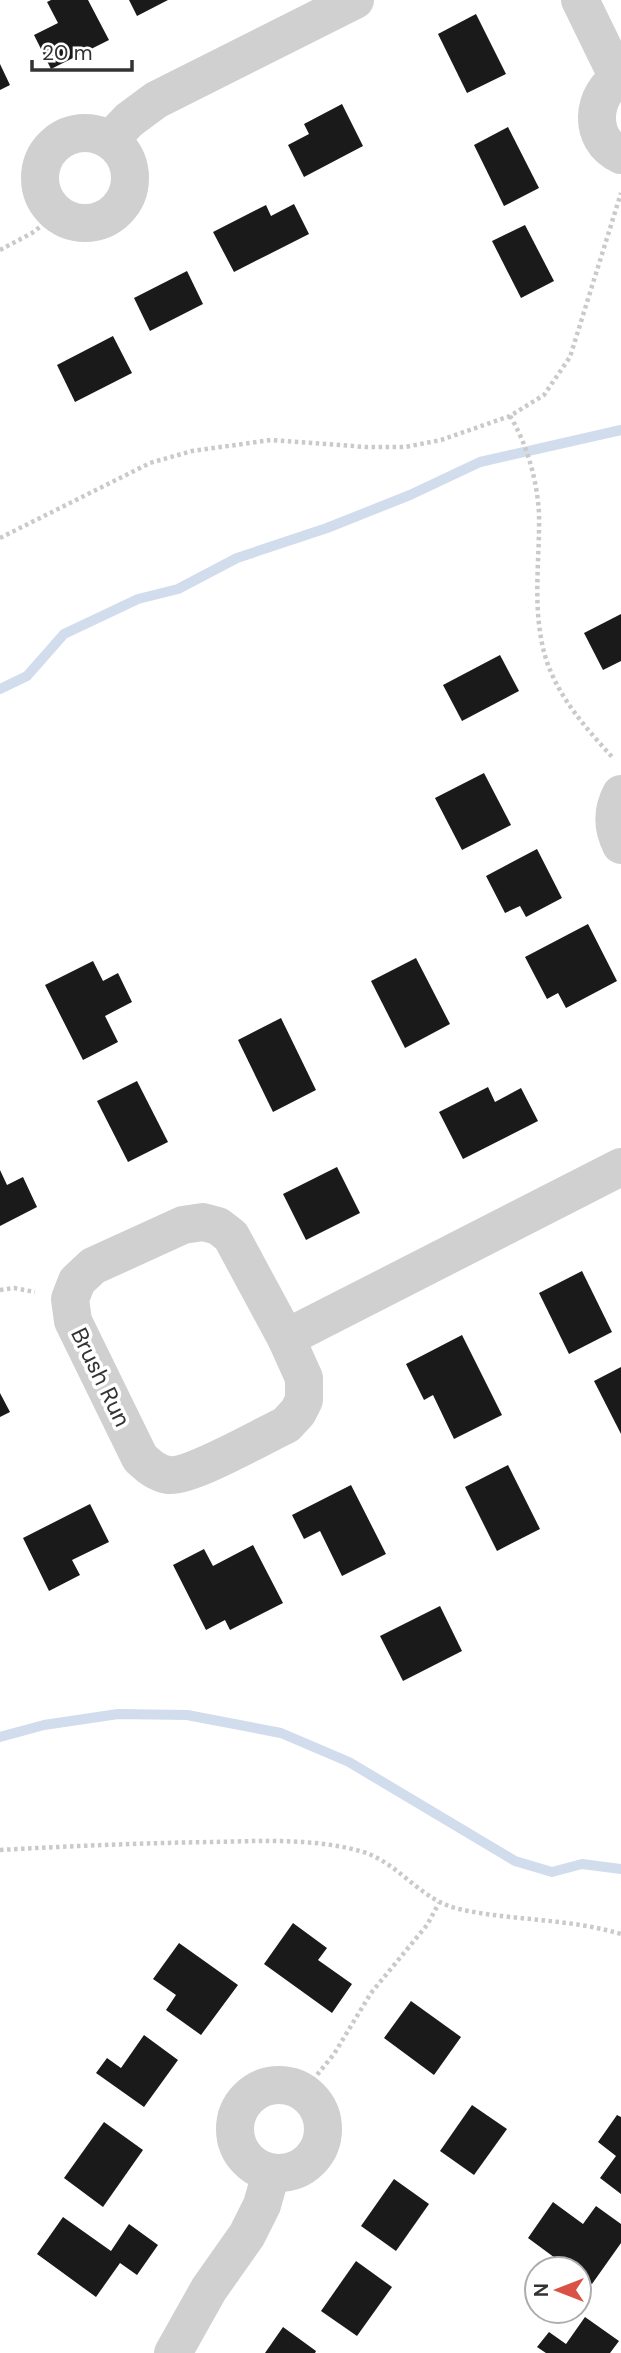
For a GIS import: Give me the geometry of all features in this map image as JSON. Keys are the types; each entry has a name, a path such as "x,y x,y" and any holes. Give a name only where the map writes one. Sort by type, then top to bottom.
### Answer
{"street":[{"path":"110,141 130,120 156,100 355,0"},
{"path":"580,0 620,77 605,89 596,111 597,125 605,143 621,155"},
{"path":"75,134 93,134 110,141 121,151 129,169 129,187 121,206 110,216 92,223 73,222 57,214 45,200 40,186 41,170 47,154 58,142 75,134"},
{"path":"618,776 614,830 621,845"},
{"path":"286,1338 621,1167"},
{"name":"Brush Run","path":"203,1222 218,1226 232,1236 286,1338 304,1378 304,1399 298,1412 285,1425 189,1472 171,1476 156,1472 141,1458 73,1321 71,1299 77,1281 93,1266 183,1225 203,1222"},
{"path":"271,2085 288,2085 304,2091 312,2098 321,2112 324,2130 317,2154 306,2165 289,2173 271,2173 254,2165 242,2154 235,2136 236,2118 243,2104 254,2092 271,2085"},
{"path":"173,2353 209,2289 247,2235 262,2205 271,2173"}],"path":[{"path":"0,538 150,463 192,451 271,440 405,447 441,440 510,416 544,395 570,357 621,193"},
{"path":"0,250 32,233 57,214"},
{"path":"510,416 520,433 533,474 539,512 536,576 544,652 556,683 618,776"},
{"path":"0,1850 260,1841 332,1845 376,1856 439,1903 484,1913 600,1928 621,1934"},
{"path":"304,2091 334,2053 371,1993 427,1925 439,1903"}],"building":[{"path":"88,0 109,40 51,69 34,35 58,23 47,2"},
{"path":"129,0 168,0 137,16"},
{"path":"476,14 506,74 467,93 438,34"},
{"path":"0,64 10,85 0,90"},
{"path":"342,104 363,146 304,177 288,145 309,134 304,124"},
{"path":"508,127 539,188 504,206 474,145"},
{"path":"294,204 309,234 234,272 213,232 266,205 271,216"},
{"path":"525,225 554,281 521,298 492,241"},
{"path":"187,271 203,304 150,331 134,298"},
{"path":"113,336 132,373 75,402 57,365"},
{"path":"621,614 621,661 603,670 584,633"},
{"path":"500,655 519,691 462,721 443,685"},
{"path":"484,773 511,825 462,850 435,798"},
{"path":"537,849 562,898 526,917 520,906 505,913 486,876"},
{"path":"588,924 617,981 566,1008 558,993 547,999 525,957"},
{"path":"416,958 450,1024 405,1048 371,981"},
{"path":"93,961 103,981 118,973 132,1002 105,1016 118,1042 83,1060 45,985"},
{"path":"281,1018 316,1090 273,1112 238,1040"},
{"path":"137,1081 168,1142 128,1162 97,1101"},
{"path":"488,1087 495,1102 521,1088 538,1121 463,1159 439,1112"},
{"path":"337,1167 360,1213 306,1240 283,1194"},
{"path":"0,1170 7,1185 23,1177 37,1207 0,1226"},
{"path":"582,1271 612,1332 569,1354 539,1293"},
{"path":"462,1335 502,1415 454,1439 433,1395 424,1400 406,1364"},
{"path":"621,1367 621,1434 594,1381"},
{"path":"0,1393 10,1412 0,1417"},
{"path":"508,1465 540,1529 497,1551 465,1487"},
{"path":"351,1485 386,1554 342,1576 320,1531 304,1539 292,1515"},
{"path":"90,1504 109,1542 72,1560 80,1575 49,1591 23,1538"},
{"path":"253,1545 283,1603 230,1630 225,1620 206,1630 173,1565 204,1549 213,1566"},
{"path":"440,1606 462,1651 403,1681 380,1636"},
{"path":"293,1923 327,1948 318,1960 352,1984 332,2013 264,1964"},
{"path":"179,1943 238,1985 201,2035 166,2010 176,1995 153,1979"},
{"path":"411,2001 461,2037 434,2075 384,2038"},
{"path":"144,2035 178,2060 144,2107 96,2073 107,2058 121,2068"},
{"path":"472,2105 507,2129 474,2175 440,2151"},
{"path":"617,2115 621,2117 621,2194 600,2178 616,2156 598,2142"},
{"path":"104,2122 143,2150 103,2207 64,2178"},
{"path":"394,2179 429,2204 396,2251 361,2226"},
{"path":"553,2202 583,2224 596,2206 621,2224 621,2243 593,2283 593,2255 551,2255 528,2238"},
{"path":"63,2217 111,2251 129,2224 158,2245 137,2275 120,2263 96,2297 37,2254"},
{"path":"356,2261 392,2287 357,2336 321,2311"},
{"path":"593,2323 619,2341 610,2353 546,2353 537,2347 549,2332 566,2344 579,2325 593,2325"},
{"path":"283,2327 316,2351 315,2353 265,2353"}],"waterway":[{"path":"0,689 27,676 64,634 138,599 178,589 237,558 327,528 410,495 480,462 621,430"},
{"path":"0,1737 44,1725 118,1714 187,1715 281,1733 349,1762 515,1861 552,1872 582,1864 621,1869"}]}
